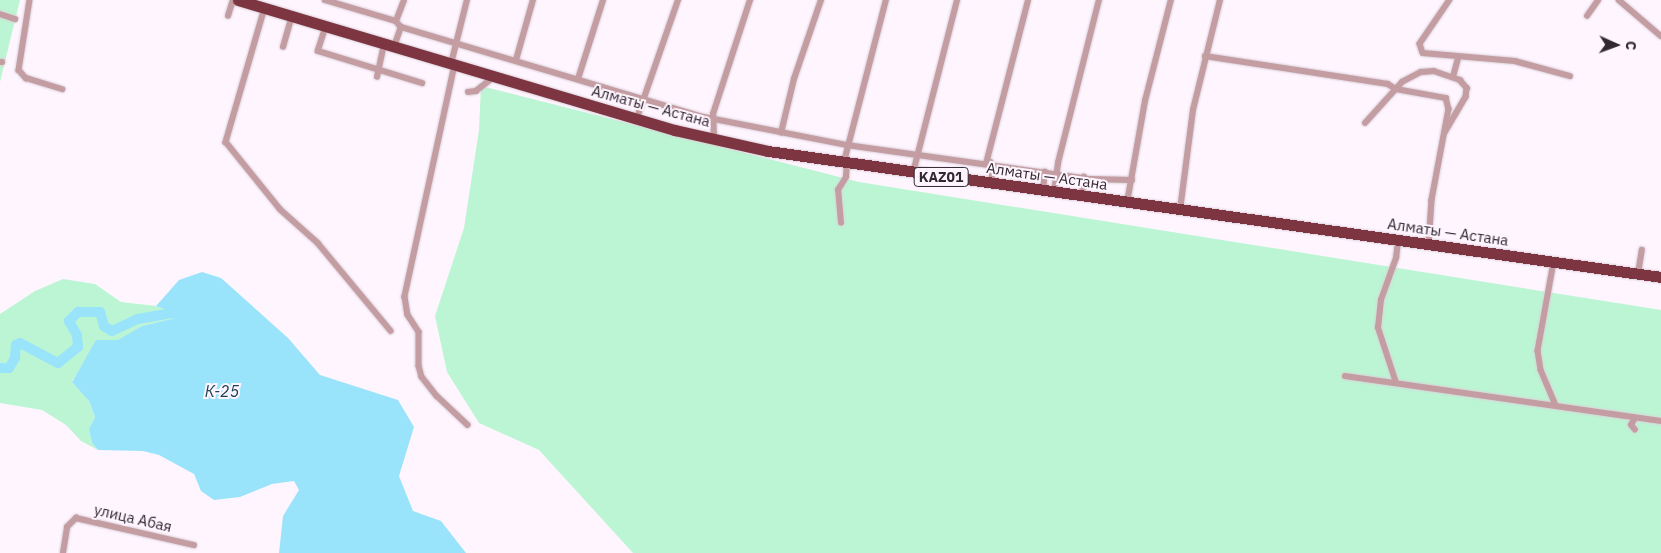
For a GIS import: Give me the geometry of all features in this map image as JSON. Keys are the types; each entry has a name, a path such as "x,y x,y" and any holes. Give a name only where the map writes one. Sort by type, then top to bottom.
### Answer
{"highway":[{"name":"Алматы — Астана","path":"238,0 637,119 714,139 913,173 1661,277"}],"street":[{"path":"30,0 20,70 26,78 62,89"},
{"path":"228,16 233,0"},
{"path":"324,0 340,2 396,21 401,27 456,41 712,119 847,145 1084,177 1132,180"},
{"path":"396,21 404,0"},
{"path":"468,0 456,41 453,64 405,297 408,315 419,332 419,366 422,376 437,396 468,425"},
{"path":"516,60 533,0"},
{"path":"578,79 603,0"},
{"path":"637,119 678,0"},
{"path":"714,139 712,119 750,0"},
{"path":"781,133 794,78 821,0"},
{"path":"841,223 838,190 846,178 847,145 886,0"},
{"path":"913,173 956,0"},
{"path":"993,184 988,155 1028,0"},
{"path":"1048,192 1056,173 1099,0"},
{"path":"1127,203 1145,102 1171,0"},
{"path":"1180,210 1189,137 1205,56 1220,0"},
{"path":"1450,0 1420,48 1426,55 1515,61 1570,76"},
{"path":"1587,16 1598,0"},
{"path":"1619,0 1661,36"},
{"path":"265,8 226,142 280,209 318,243 390,331"},
{"path":"0,14 15,19"},
{"path":"283,46 292,16"},
{"path":"326,27 318,51 378,73 422,82"},
{"path":"378,73 389,45 401,27"},
{"path":"1205,56 1388,84 1396,89 1446,98 1449,106 1432,200 1429,245"},
{"path":"1453,77 1458,58"},
{"path":"1365,123 1396,89 1421,72 1434,71 1453,77 1466,84 1468,92 1445,133"},
{"path":"468,92 476,91 494,77"},
{"path":"1045,172 1048,192"},
{"path":"1081,196 1084,177"},
{"path":"1396,382 1378,328 1381,300 1396,258 1398,240"},
{"path":"1638,274 1642,250"},
{"path":"1554,262 1538,356 1556,405"},
{"path":"1345,376 1661,421"},
{"path":"1635,418 1631,425 1635,430"},
{"name":"улица Абая","path":"63,553 67,527 76,518 194,545"}],"green space":[{"path":"0,0 20,0 0,82"},
{"path":"481,86 859,182 1661,310 1661,553 633,553 539,450 479,423 447,372 435,316 464,228 479,130"},
{"path":"63,279 95,284 121,302 156,306 185,316 142,326 85,361 72,381 89,401 95,417 89,429 92,443 98,450 81,441 66,425 42,410 0,403 0,314 35,291"}],"water":[{"name":"К-25","path":"202,272 221,278 288,338 320,375 398,400 414,427 399,476 413,511 441,521 466,553 279,553 283,516 299,490 294,481 272,484 240,497 214,500 201,491 194,474 159,455 143,451 98,450 92,443 89,429 95,417 89,401 72,382 96,340 118,340 142,326 184,316 156,306 179,280"}],"waterway":[{"path":"0,368 9,368 15,358 16,345 20,343 58,363 78,347 77,335 69,321 78,312 100,312 104,326 112,331 138,319 173,313 198,320"}]}
